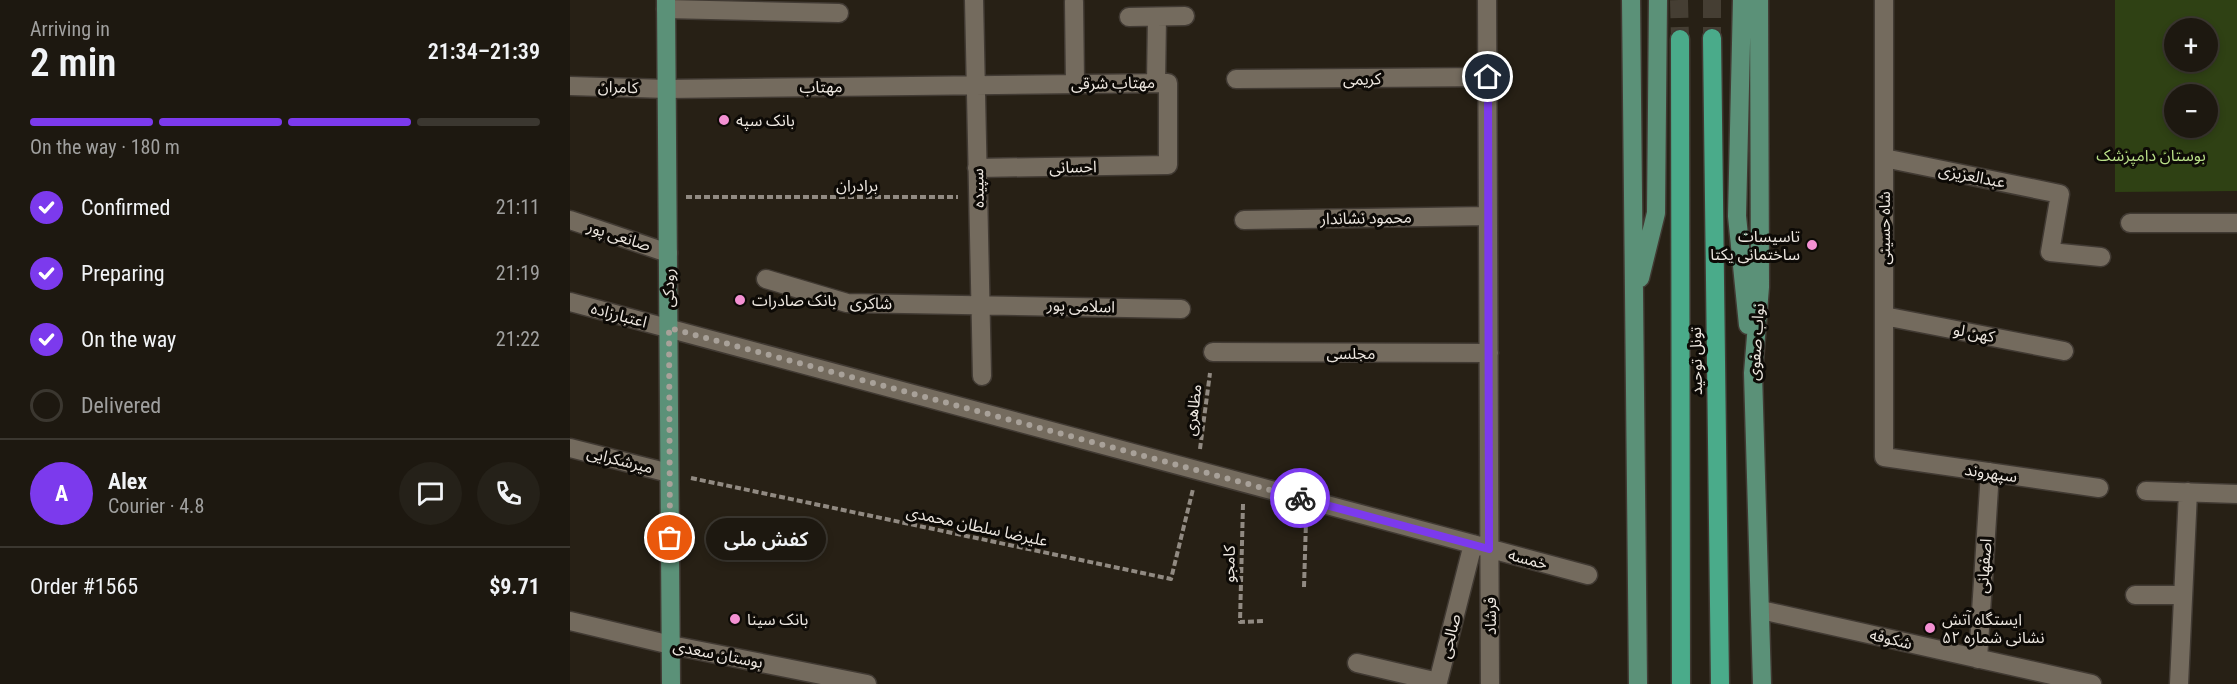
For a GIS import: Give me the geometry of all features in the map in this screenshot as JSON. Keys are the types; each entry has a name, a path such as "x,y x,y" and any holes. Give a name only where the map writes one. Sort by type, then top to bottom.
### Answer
{"highway":[{"name":"تونل توحید","path":"1712,38 1720,684"},
{"name":"تونل توحید","path":"1680,39 1681,684"}],"main road":[{"path":"1631,0 1638,684"},
{"path":"1635,297 1656,213 1658,0"},
{"path":"1742,0 1737,216 1753,373"},
{"name":"نواب صفوی","path":"1759,0 1760,287 1753,373 1762,684"},
{"name":"رودکی","path":"666,5 671,684"}],"street":[{"name":"سپیده","path":"974,0 982,376"},
{"path":"1481,546 1489,353 1487,0"},
{"name":"شاه حسینی","path":"1884,0 1884,457"},
{"path":"1074,2 1074,84"},
{"path":"666,5 839,13"},
{"path":"1156,83 1157,16"},
{"path":"1130,17 1185,16"},
{"name":"کریمی","path":"1236,79 1488,77"},
{"name":"مهتاب شرقی","path":"975,85 1156,83 1169,85 1168,165"},
{"name":"مهتاب","path":"667,88 975,85"},
{"name":"کامران","path":"570,86 667,88"},
{"name":"عبدالعزیزی","path":"1884,158 2060,194 2050,252 2101,257"},
{"name":"احسانی","path":"978,168 1168,165"},
{"name":"محمود نشاندار","path":"1244,220 1488,216"},
{"name":"صانعی پور","path":"570,220 668,253"},
{"path":"2130,223 2237,224"},
{"name":"شاکری","path":"766,279 847,303 980,303"},
{"name":"اعتبارزاده","path":"570,302 669,328"},
{"name":"اسلامی پور","path":"980,303 1181,309"},
{"name":"کهن لو","path":"1884,316 2064,351"},
{"name":"خمسه","path":"669,328 1588,575"},
{"name":"مجلسی","path":"1213,352 1489,353"},
{"name":"میرشکرایی","path":"570,448 669,473"},
{"name":"سپهروند","path":"1884,457 2098,488"},
{"name":"اصفهانی","path":"1978,659 1990,472"},
{"path":"2146,491 2237,494"},
{"path":"2179,684 2187,492"},
{"name":"صالحی","path":"1357,663 1438,682 1481,546"},
{"name":"فرشاد","path":"1481,546 1490,684"},
{"path":"2135,595 2183,595"},
{"name":"شکوفه","path":"1761,610 2092,684"},
{"name":"بوستان سعدی","path":"570,621 671,645 867,684"}],"path":[{"name":"برادران","path":"668,198 978,197"},
{"name":"مظاهری","path":"1198,471 1213,352"},
{"name":"علیرضا سلطان محمدی","path":"669,473 1171,579 1198,471"},
{"name":"کامجو","path":"1243,482 1240,622 1264,621"},
{"path":"1304,587 1307,500"}],"green space":[{"name":"بوستان دامپزشک","path":"2115,0 2237,0 2237,191 2115,192"}],"tunnel":[{"path":"1679,0 1680,39"},
{"path":"1712,0 1712,38"}],"way so far":[{"path":"670,538 669,328 1300,498"}],"place":[{"name":"بانک سپه","path":"724,120"},
{"name":"تاسیسات ساختمانی یکتا","path":"1812,245"},
{"name":"بانک صادرات","path":"740,300"},
{"name":"کفش ملی","path":"670,538"},
{"name":"بانک سینا","path":"735,619"},
{"name":"ایستگاه آتش نشانی شماره ۵۲","path":"1930,628"}],"route":[{"path":"1300,498 1489,549 1488,77"}]}
